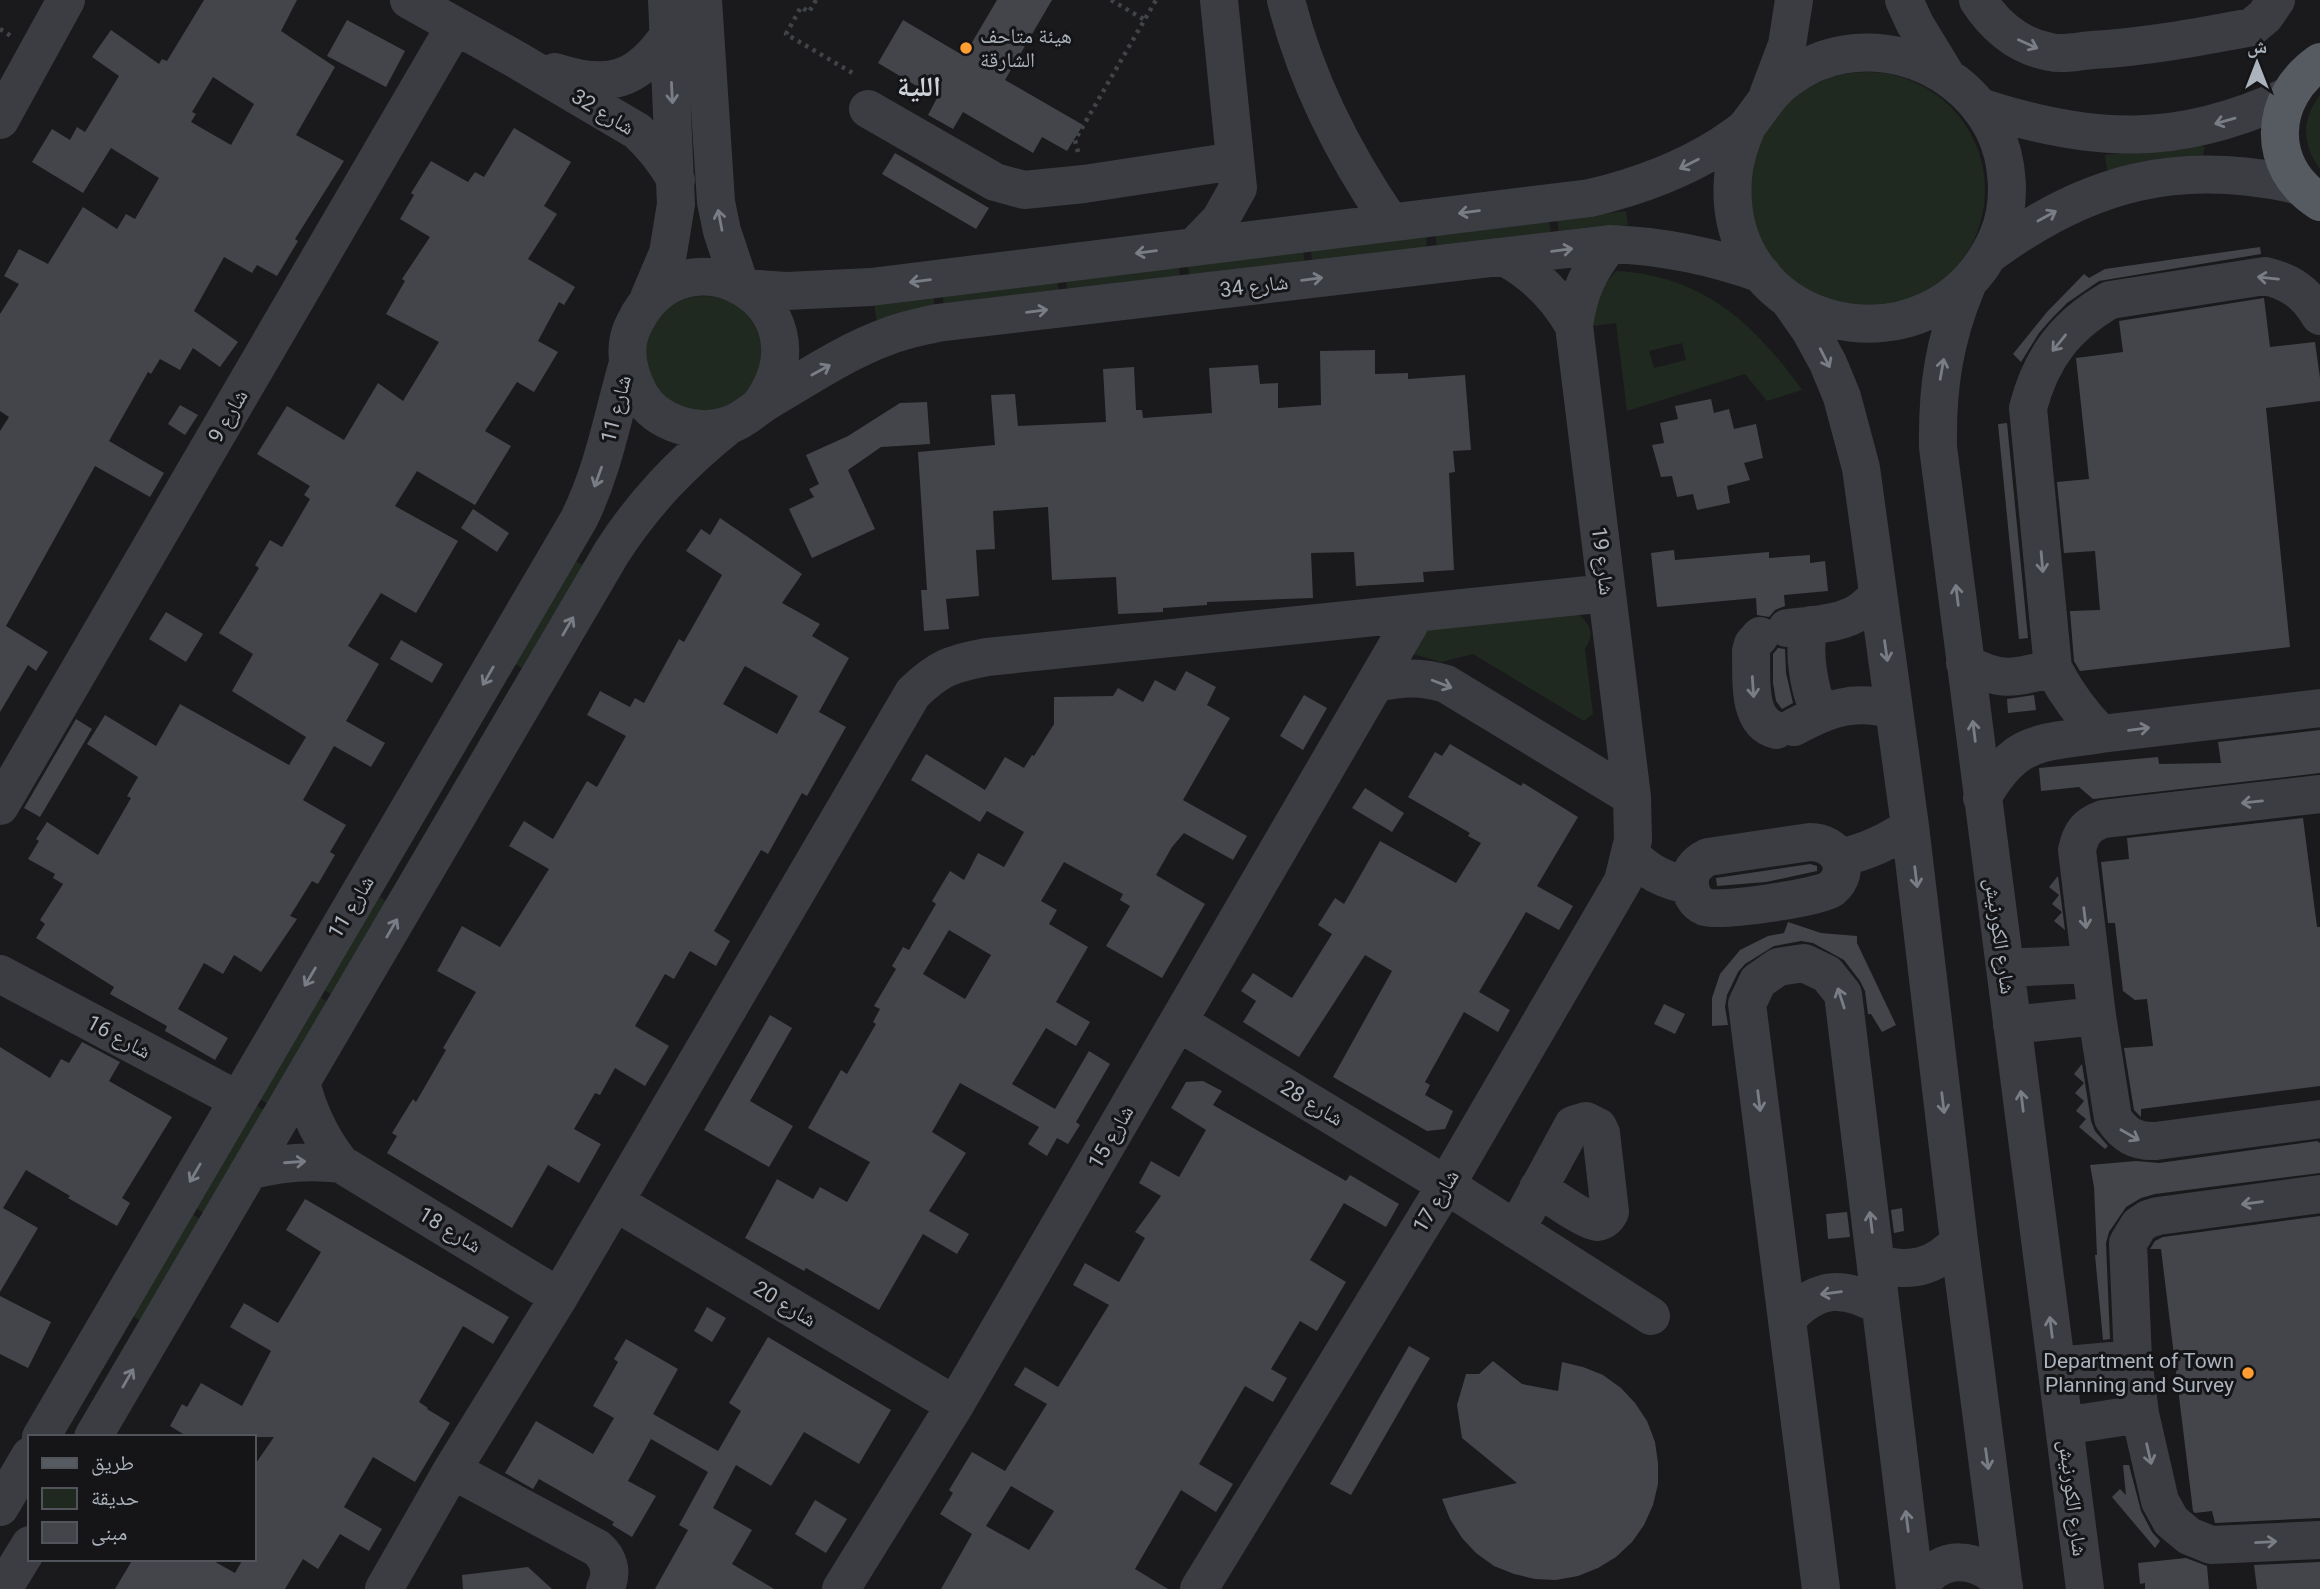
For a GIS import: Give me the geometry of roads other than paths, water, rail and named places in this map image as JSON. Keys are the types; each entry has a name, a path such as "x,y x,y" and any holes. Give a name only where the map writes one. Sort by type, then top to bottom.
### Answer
{"main road":[{"path":"2310,194 2286,163 2280,122 2288,96 2297,82 2320,62"}],"street":[{"path":"0,120 66,0"},
{"name":"شارع 32","path":"409,0 637,131 653,145 676,180"},
{"path":"94,1435 612,552 663,483 728,426 746,417 761,404 772,388 779,371 781,352 778,333 760,300 743,287 722,231 716,202 703,0"},
{"path":"1195,246 1220,220 1236,174 1219,0"},
{"path":"1286,0 1322,107 1342,147 1390,222"},
{"path":"1794,0 1787,45 1768,95 1747,127 1737,151 1732,177 1732,202 1747,252 1762,274 1789,300 1828,363 1842,397 1861,468 1910,826 1959,1241 2004,1588"},
{"path":"1904,0 1915,24 1946,75"},
{"path":"1978,0 1988,16 2006,33 2028,46 2052,53 2119,48 2252,27 2265,16 2276,0"},
{"path":"668,17 676,204 667,253 649,298 631,328 628,363 633,382 642,398 655,412 671,422 690,428 728,426"},
{"name":"شارع 32","path":"517,60 594,82 622,78 645,63 668,17"},
{"name":"شارع 9","path":"0,806 455,26"},
{"path":"1768,95 1789,77 1840,55 1868,52 1895,54 1922,62 1946,75 1980,107 1993,130 2007,179 2006,205 1990,254 1967,285 1941,305 1912,319 1881,325 1849,324 1818,316 1789,300"},
{"path":"862,92 1004,186 1024,190 1236,174"},
{"path":"1980,107 2049,127 2095,134 2154,134 2223,122 2257,111 2288,96"},
{"path":"649,298 683,279 712,278 743,287 786,291 871,287 1590,198 1646,183 1690,163 1747,127"},
{"path":"1236,174 1264,215 1297,234"},
{"path":"1990,254 2045,217 2074,202 2137,181 2203,174 2269,179 2310,194"},
{"name":"شارع 34","path":"761,404 862,347 886,336 937,323 1610,244 1672,248 1732,263 1762,274"},
{"name":"شارع 19","path":"1610,244 1593,266 1581,290 1574,326 1632,797"},
{"name":"شارع 19","path":"1504,257 1528,272 1549,291 1574,326"},
{"path":"2101,734 2074,703 2053,668 2028,408 2038,376 2070,328 2089,312 2110,300 2265,276 2283,280 2298,288 2311,301 2320,316"},
{"name":"شارع الكورنيش","path":"1967,285 1945,348 1937,414 1938,447 2085,1589"},
{"name":"شارع 11","path":"42,1435 590,498 606,452 611,422 628,363"},
{"path":"384,1589 452,1470 559,1297 913,693 932,675 952,663 987,657 1608,593"},
{"path":"1878,593 1866,608 1850,618 1786,630 1753,644 1751,651 1755,711 1764,724 1797,723 1837,707 1861,704 1894,710"},
{"name":"شارع 15","path":"841,1589 955,1405 1416,613"},
{"path":"1334,622 1347,627 1367,646 1373,657 1376,683 1425,678 1446,684 1632,797"},
{"path":"1786,630 1806,645 1812,691 1797,723"},
{"path":"1965,663 1981,672 2003,677 2053,668"},
{"path":"1982,798 2003,766 2033,745 2101,734 2320,708"},
{"path":"413,892 411,869 418,848 478,743 478,730 470,719 464,717"},
{"path":"2320,794 2104,819 2090,824 2080,835 2077,850 2097,1016 2113,1118 2120,1129 2130,1137 2156,1141 2320,1119"},
{"name":"شارع 17","path":"1199,1589 1446,1185 1623,881 1633,840 1632,797"},
{"path":"1839,858 1877,847 1910,826"},
{"path":"1819,842 1828,845 1839,858 1841,875 1837,883 1823,894 1713,910 1697,902 1689,885 1694,868 1708,857 1819,842"},
{"path":"1630,854 1663,879 1689,885"},
{"path":"1821,1589 1747,1004 1758,981 1779,967 1804,963 1827,974 1843,994 1917,1589"},
{"path":"2005,968 2090,964"},
{"name":"شارع 16","path":"0,974 238,1100"},
{"path":"2012,1025 2097,1016"},
{"name":"شارع 28","path":"1178,1022 1446,1185 1651,1316"},
{"name":"شارع 18","path":"301,1082 316,1126 341,1164 559,1297"},
{"name":"شارع 18","path":"249,1171 295,1161 341,1164"},
{"path":"1516,1230 1538,1188"},
{"path":"2320,1194 2158,1216 2139,1225 2129,1243 2133,1359 2140,1414 2160,1501 2171,1521 2189,1536 2211,1545 2320,1540"},
{"name":"شارع 20","path":"615,1202 955,1405"},
{"path":"1876,1263 1898,1269 1921,1267 1942,1257 1959,1241"},
{"path":"1787,1319 1799,1306 1814,1296 1830,1292 1847,1292 1880,1306"},
{"path":"2056,1366 2133,1359"},
{"path":"63,1399 68,1420 64,1435"},
{"path":"2064,1426 2140,1414"},
{"path":"0,1507 28,1458"},
{"path":"452,1470 597,1548 603,1553 610,1567 605,1589"},
{"path":"28,1505 24,1522 28,1543"},
{"path":"3,1589 28,1548"},
{"path":"1917,1589 1931,1573 1955,1563 1970,1563 1983,1567 1995,1575 2004,1588"}],"place":[{"name":"هيئة متاحف الشارقة","path":"966,48"},
{"name":"Department of Town Planning and Survey","path":"2248,1373"}],"district":[{"name":"اللية","path":"919,86"}]}
